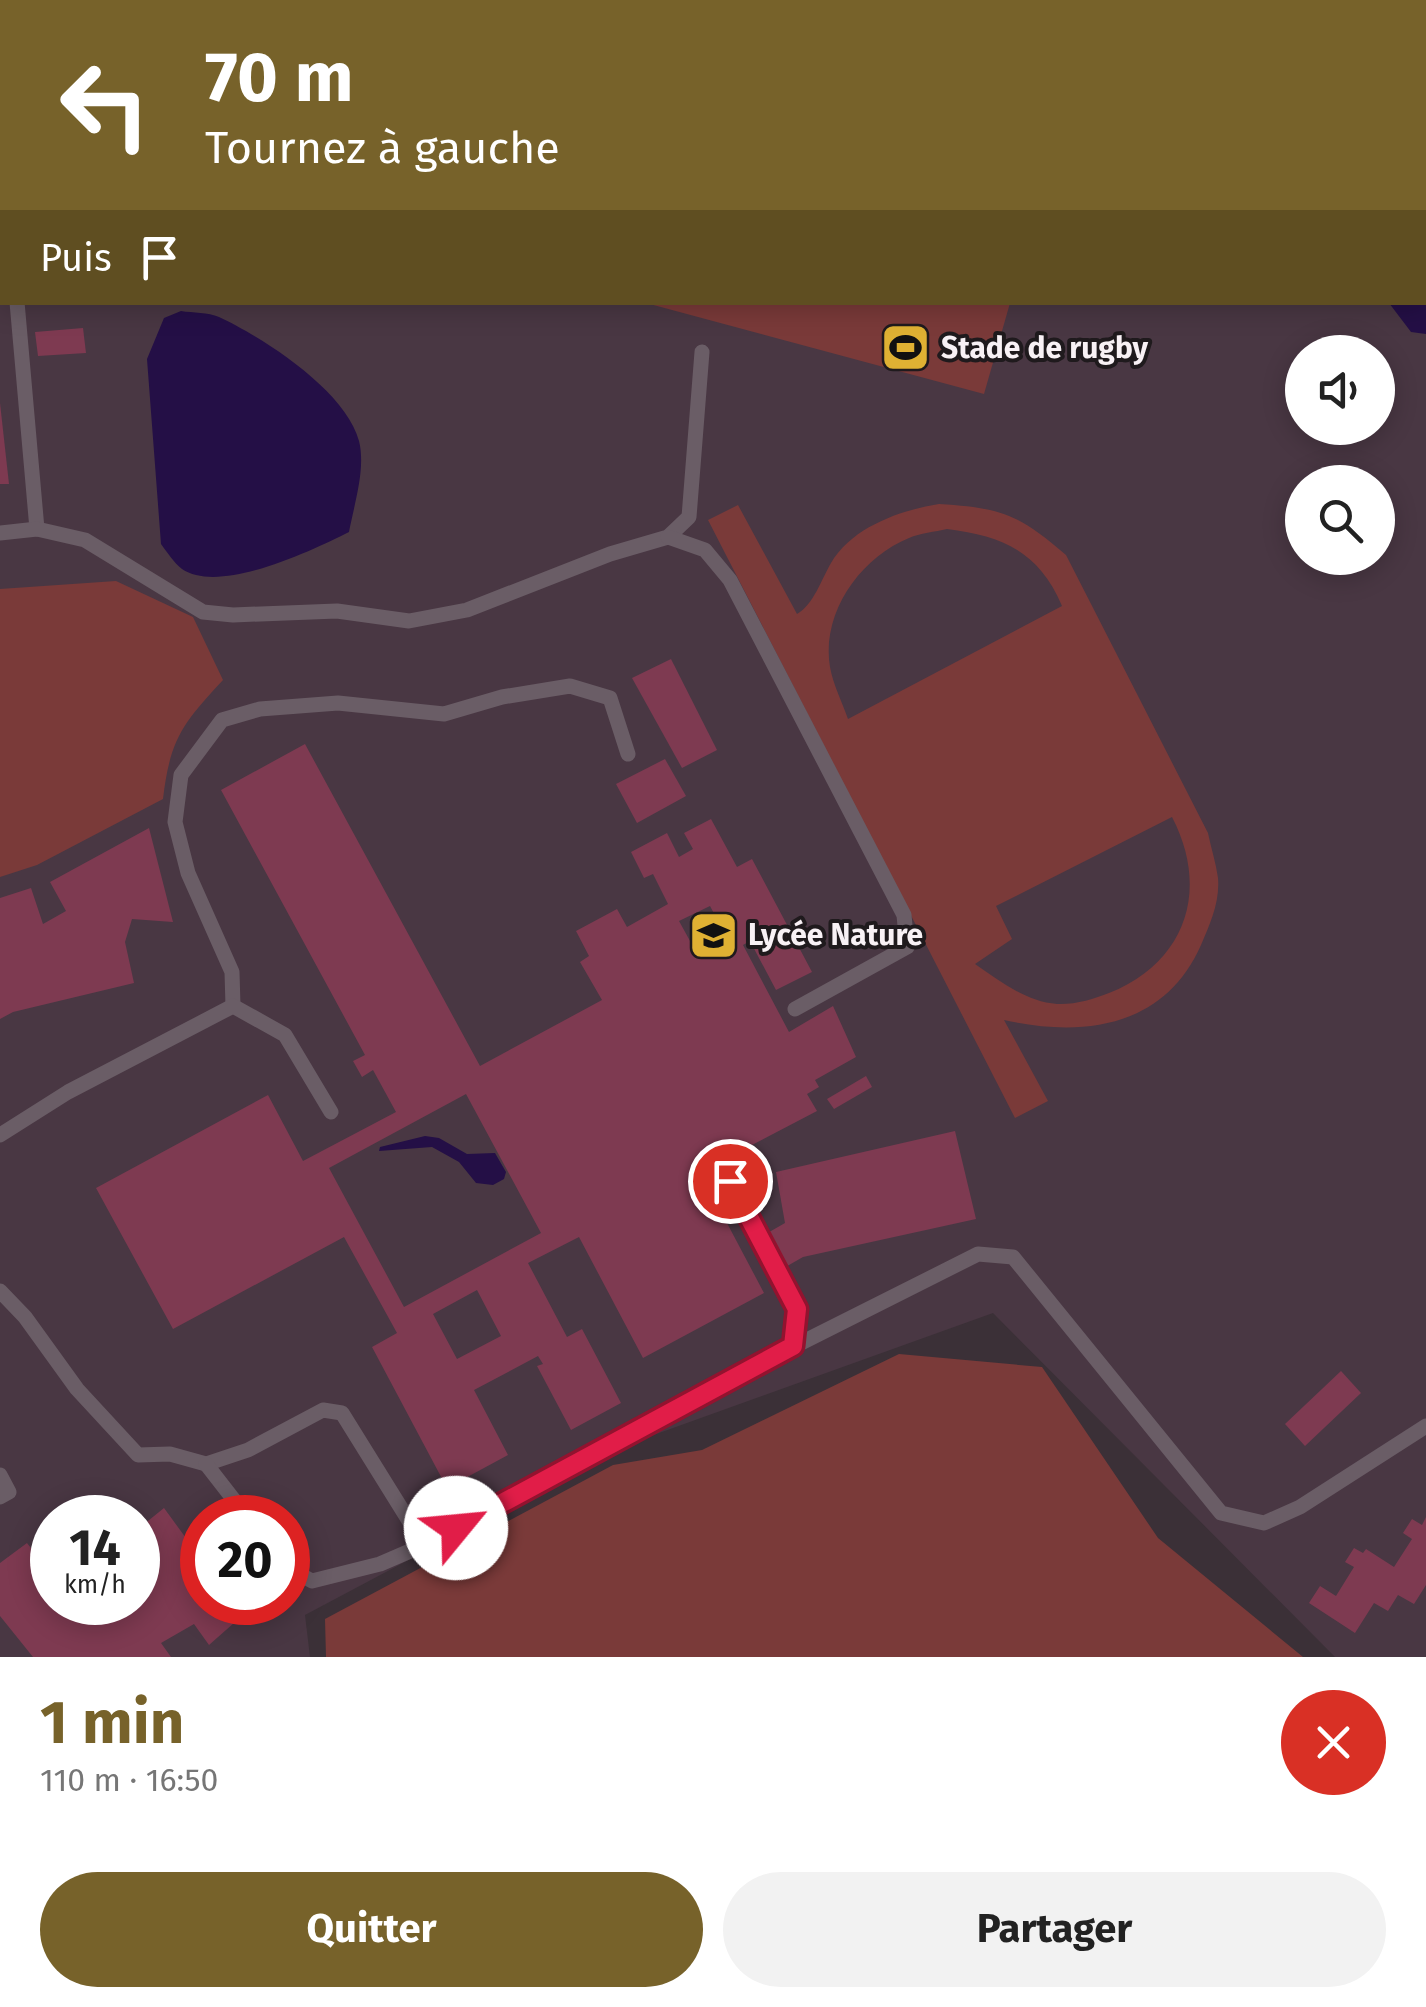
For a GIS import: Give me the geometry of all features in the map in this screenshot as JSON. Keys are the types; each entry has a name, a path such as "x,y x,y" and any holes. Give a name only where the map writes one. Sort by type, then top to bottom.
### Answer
{"lane":[{"path":"17,305 37,528"},
{"path":"0,534 37,528 85,540 204,612 233,615 337,611 408,621 467,610 610,554 668,537 689,517 702,352"},
{"path":"668,537 705,550 730,580 904,916 907,947 795,1009"},
{"path":"233,1006 232,972 188,872 176,822 181,775 222,720 260,709 338,703 444,714 502,697 570,686 610,698 628,754"},
{"path":"233,1006 285,1035 331,1112"},
{"path":"0,1135 68,1092 233,1006"},
{"path":"730,1181 797,1309 793,1346"},
{"path":"310,1580 380,1564 424,1545 793,1346 978,1254 1013,1257 1221,1513 1264,1524 1300,1507 1426,1426"},
{"path":"0,1291 25,1316 78,1389 138,1454 170,1454 206,1464 248,1450 323,1410 342,1413 424,1545"},
{"path":"206,1464 230,1495"},
{"path":"0,1475 9,1492 0,1497"}],"shaded area":[{"name":"Lycée Nature","path":"0,305 1426,305 1426,1657 1335,1657 993,1313 623,1446 310,1612 310,1495 180,1495 180,1625 306,1625 310,1657 0,1657"},
{"name":"Stade de rugby","path":"653,305 1009,305 984,394"},
{"path":"1391,305 1426,305 1426,334 1411,332"},
{"path":"181,311 215,315 258,338 301,368 338,403 351,422 361,452 349,532 266,567 219,577 199,576 182,569 161,544 147,359 164,318"},
{"path":"939,504 994,511 1035,530 1066,555 1208,833 1218,878 1216,904 1201,945 1185,973 1144,1010 1092,1026 1004,1020 1048,1101 1015,1118 708,520 738,505 797,614 808,604 831,563 851,539 879,522","holes":["947,529 985,536 1017,550 1042,572 1062,606 848,719 830,667 829,647 838,608 860,573 891,547 913,536","1172,817 1189,871 1184,921 1157,963 1135,980 1097,997 1057,1004 1024,995 975,964 1012,939 996,906"]},
{"path":"116,581 193,617 223,680 181,733 170,761 163,799 37,865 0,877 0,589"},
{"path":"425,1136 439,1138 467,1154 495,1153 506,1172 504,1179 493,1185 476,1183 459,1162 432,1147 379,1151 380,1147"},
{"path":"899,1354 1042,1367 1158,1538 1303,1657 326,1657 325,1619 613,1465 702,1450"}],"building":[{"path":"83,328 86,353 38,356 35,332"},
{"path":"0,403 9,484 0,484"},
{"path":"671,659 717,750 682,768 632,678"},
{"path":"305,744 480,1066 602,1000 580,962 589,956 576,931 617,909 627,927 668,904 653,874 644,878 631,852 667,833 679,857 693,849 684,833 711,819 737,867 752,859 812,972 776,990 750,941 743,945 789,1032 833,1006 856,1057 815,1080 819,1087 807,1094 817,1111 700,1172 764,1293 643,1358 579,1237 528,1263 567,1337 582,1329 621,1403 571,1430 537,1366 543,1364 538,1356 474,1390 508,1455 447,1488 372,1347 397,1333 344,1237 173,1329 96,1188 268,1095 303,1161 396,1112 373,1070 362,1077 353,1061 365,1055 221,790","holes":["710,906 725,934 695,950 679,921","466,1094 541,1233 404,1307 329,1168","477,1290 501,1336 457,1359 433,1314"]},
{"path":"665,759 686,796 637,823 616,784"},
{"path":"149,828 173,922 132,919 125,942 134,983 13,1012 0,1019 0,898 31,888 43,924 66,911 50,882"},
{"path":"866,1076 872,1087 834,1109 827,1099"},
{"path":"955,1131 976,1219 803,1257 782,1269 764,1235 785,1223 776,1172"},
{"path":"1341,1371 1361,1393 1305,1446 1285,1424"},
{"path":"164,1508 180,1530 180,1625 192,1625 161,1643 171,1657 33,1657 0,1616 0,1563 27,1543 30,1547 30,1625 160,1625 160,1511"},
{"path":"1426,1517 1426,1585 1414,1604 1398,1595 1388,1611 1374,1603 1355,1633 1309,1603 1320,1586 1336,1596 1354,1567 1345,1562 1354,1548 1363,1553 1366,1549 1394,1567 1412,1539 1403,1533 1412,1519 1422,1525"},
{"path":"195,1625 232,1625 209,1645"}],"place":[{"name":"Stade de rugby","path":"906,348"},
{"name":"Lycée Nature","path":"713,935"}],"route":[{"path":"456,1528 793,1346 797,1309 730,1181"}]}
